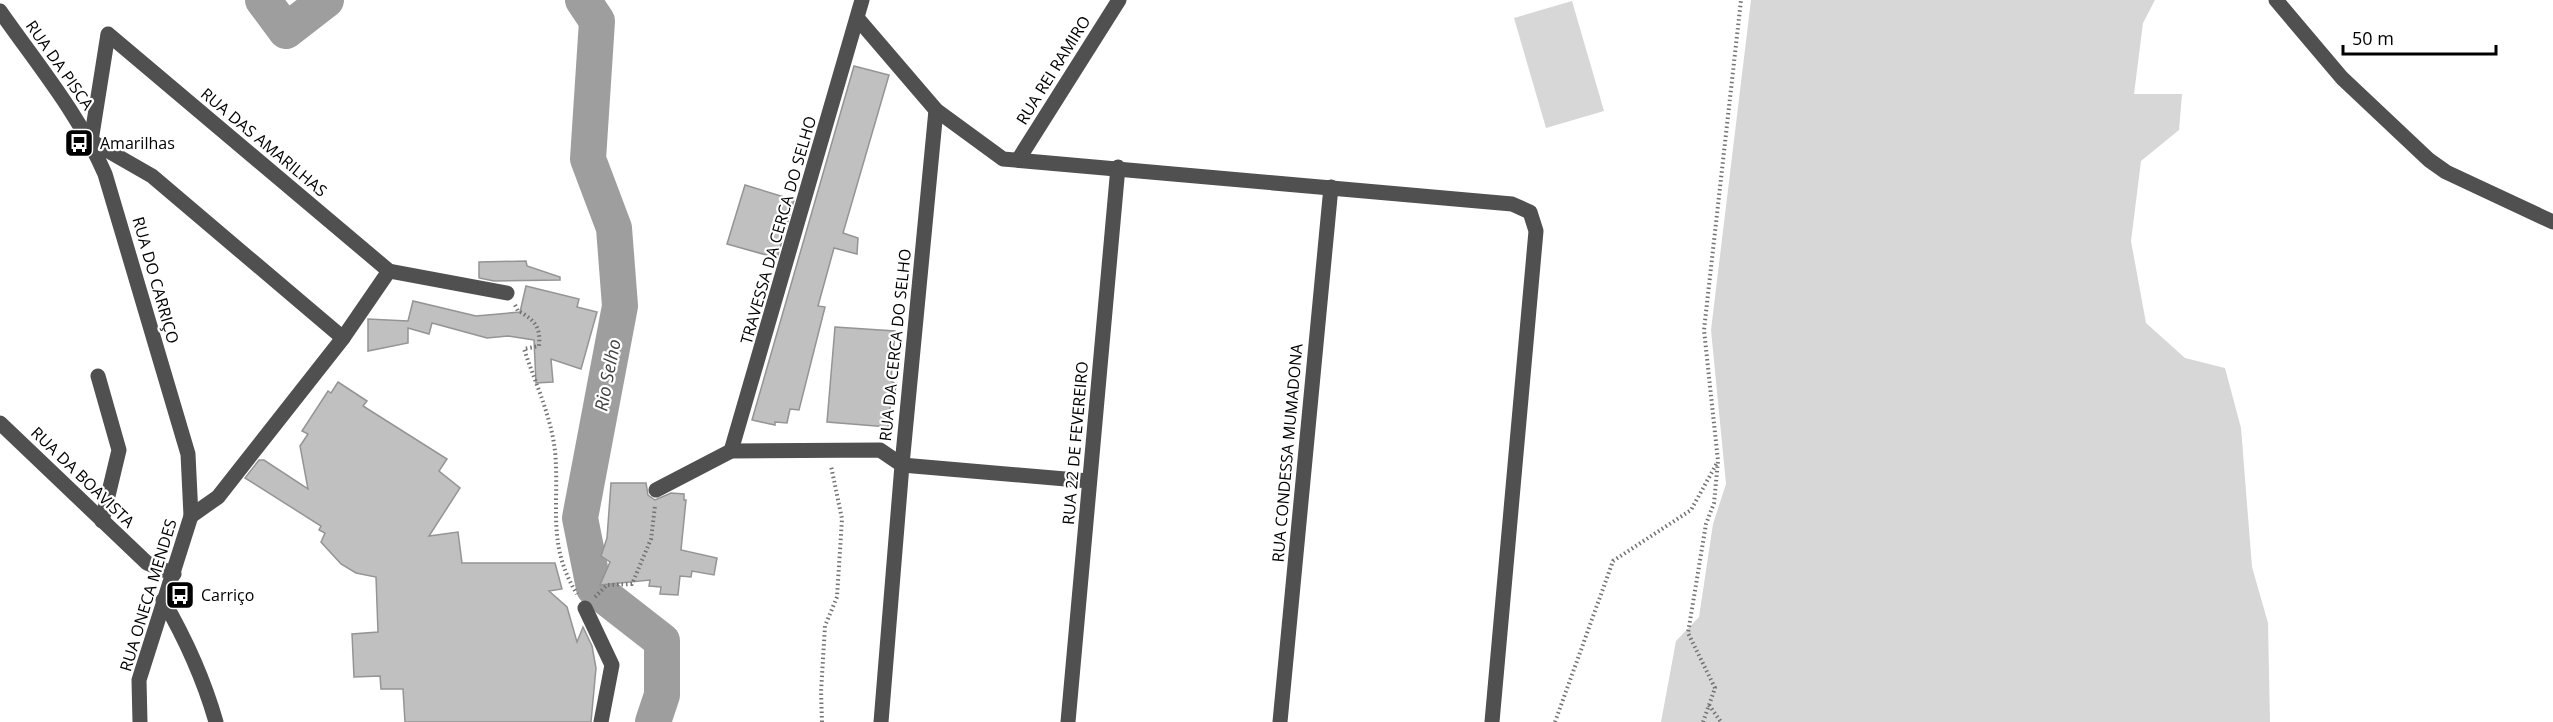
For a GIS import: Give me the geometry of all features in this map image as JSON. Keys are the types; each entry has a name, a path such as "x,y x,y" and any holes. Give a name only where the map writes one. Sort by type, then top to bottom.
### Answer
{"street":[{"path":"862,0 858,19 936,110 1003,159 1118,167 1512,204 1530,212 1536,231 1492,722"},
{"name":"RUA REI RAMIRO","path":"1018,160 1119,0"},
{"path":"2276,0 2342,78 2429,160 2446,172 2553,222"},
{"name":"RUA DA PISCA","path":"0,11 91,141"},
{"name":"TRAVESSA DA CERCA DO SELHO","path":"732,451 858,19"},
{"name":"RUA DAS AMARILHAS","path":"91,141 108,34 389,271 509,295"},
{"name":"RUA DA CERCA DO SELHO","path":"881,722 902,465 936,110"},
{"path":"91,141 152,176 343,338"},
{"name":"RUA DO CARRIÇO","path":"91,141 109,186 188,454 192,516"},
{"name":"RUA 22 DE FEVEREIRO","path":"1068,722 1118,167"},
{"name":"RUA CONDESSA MUMADONA","path":"1280,722 1331,187"},
{"path":"192,516 218,497 343,338 389,271"},
{"path":"98,376 119,450 102,521"},
{"name":"RUA DA BOAVISTA","path":"0,423 147,563 174,574"},
{"path":"656,490 732,451 880,450 902,465 1089,482"},
{"name":"RUA ONECA MENDES","path":"140,722 139,680 192,516"},
{"path":"163,600 183,638 216,722"},
{"path":"585,608 612,665 600,722"}],"path":[{"path":"1703,722 1715,688 1688,633 1706,524 1714,503 1718,461 1704,330 1741,0"},
{"path":"509,295 518,311 532,318 540,333 539,346 524,349 546,413 555,449 555,536 565,575 585,608"},
{"path":"822,722 821,692 825,626 837,597 842,519 833,481 830,451"},
{"path":"1555,722 1613,561 1691,510 1718,461"},
{"path":"607,585 632,584 651,539 656,490"},
{"path":"1709,705 1721,722"}],"shaded area":[{"path":"1751,0 2155,0 2143,23 2134,94 2182,94 2179,130 2141,161 2131,241 2146,323 2185,358 2225,368 2241,428 2252,567 2268,623 2270,722 1661,722 1676,641 1699,617 1713,524 1726,484 1711,330"},
{"path":"1572,1 1604,111 1546,128 1514,18"}],"building":[{"path":"854,66 889,75 843,233 858,238 857,254 834,248 818,306 825,307 799,410 790,409 787,423 775,422 775,425 752,420"},
{"path":"745,185 794,200 777,258 727,244"},
{"path":"526,261 527,266 560,277 560,280 494,281 479,278 479,262"},
{"path":"526,286 579,299 577,307 597,312 581,369 551,359 553,382 536,383 534,340 508,336 487,338 432,323 429,334 408,328 408,343 368,351 368,319 408,321 413,301 476,316 520,312"},
{"path":"835,327 895,331 891,381 896,384 894,400 891,400 888,427 827,422"},
{"path":"338,382 367,401 363,406 447,459 439,471 460,488 429,536 458,532 462,563 555,563 562,589 549,591 567,607 577,642 583,627 592,646 596,668 591,722 405,722 403,689 381,689 380,676 354,677 352,634 378,632 376,577 356,573 341,564 321,542 325,533 319,530 321,526 245,478 259,460 264,460 308,489 300,446 308,434 302,431 328,391 331,393"},
{"path":"611,483 646,483 648,495 655,500 671,493 684,494 684,500 686,500 681,550 717,558 714,575 692,571 691,577 680,576 678,595 660,594 661,587 649,586 650,580 600,585 610,562 601,556 607,538"}],"waterway":[{"name":"Rio Selho","path":"263,0 286,31 326,0"},
{"name":"Rio Selho","path":"583,0 597,21 588,159 614,228 620,306 580,518 594,588 662,641 662,695 653,722"}],"place":[{"name":"Amarilhas","path":"79,143"},
{"name":"Carriço","path":"180,595"}]}
